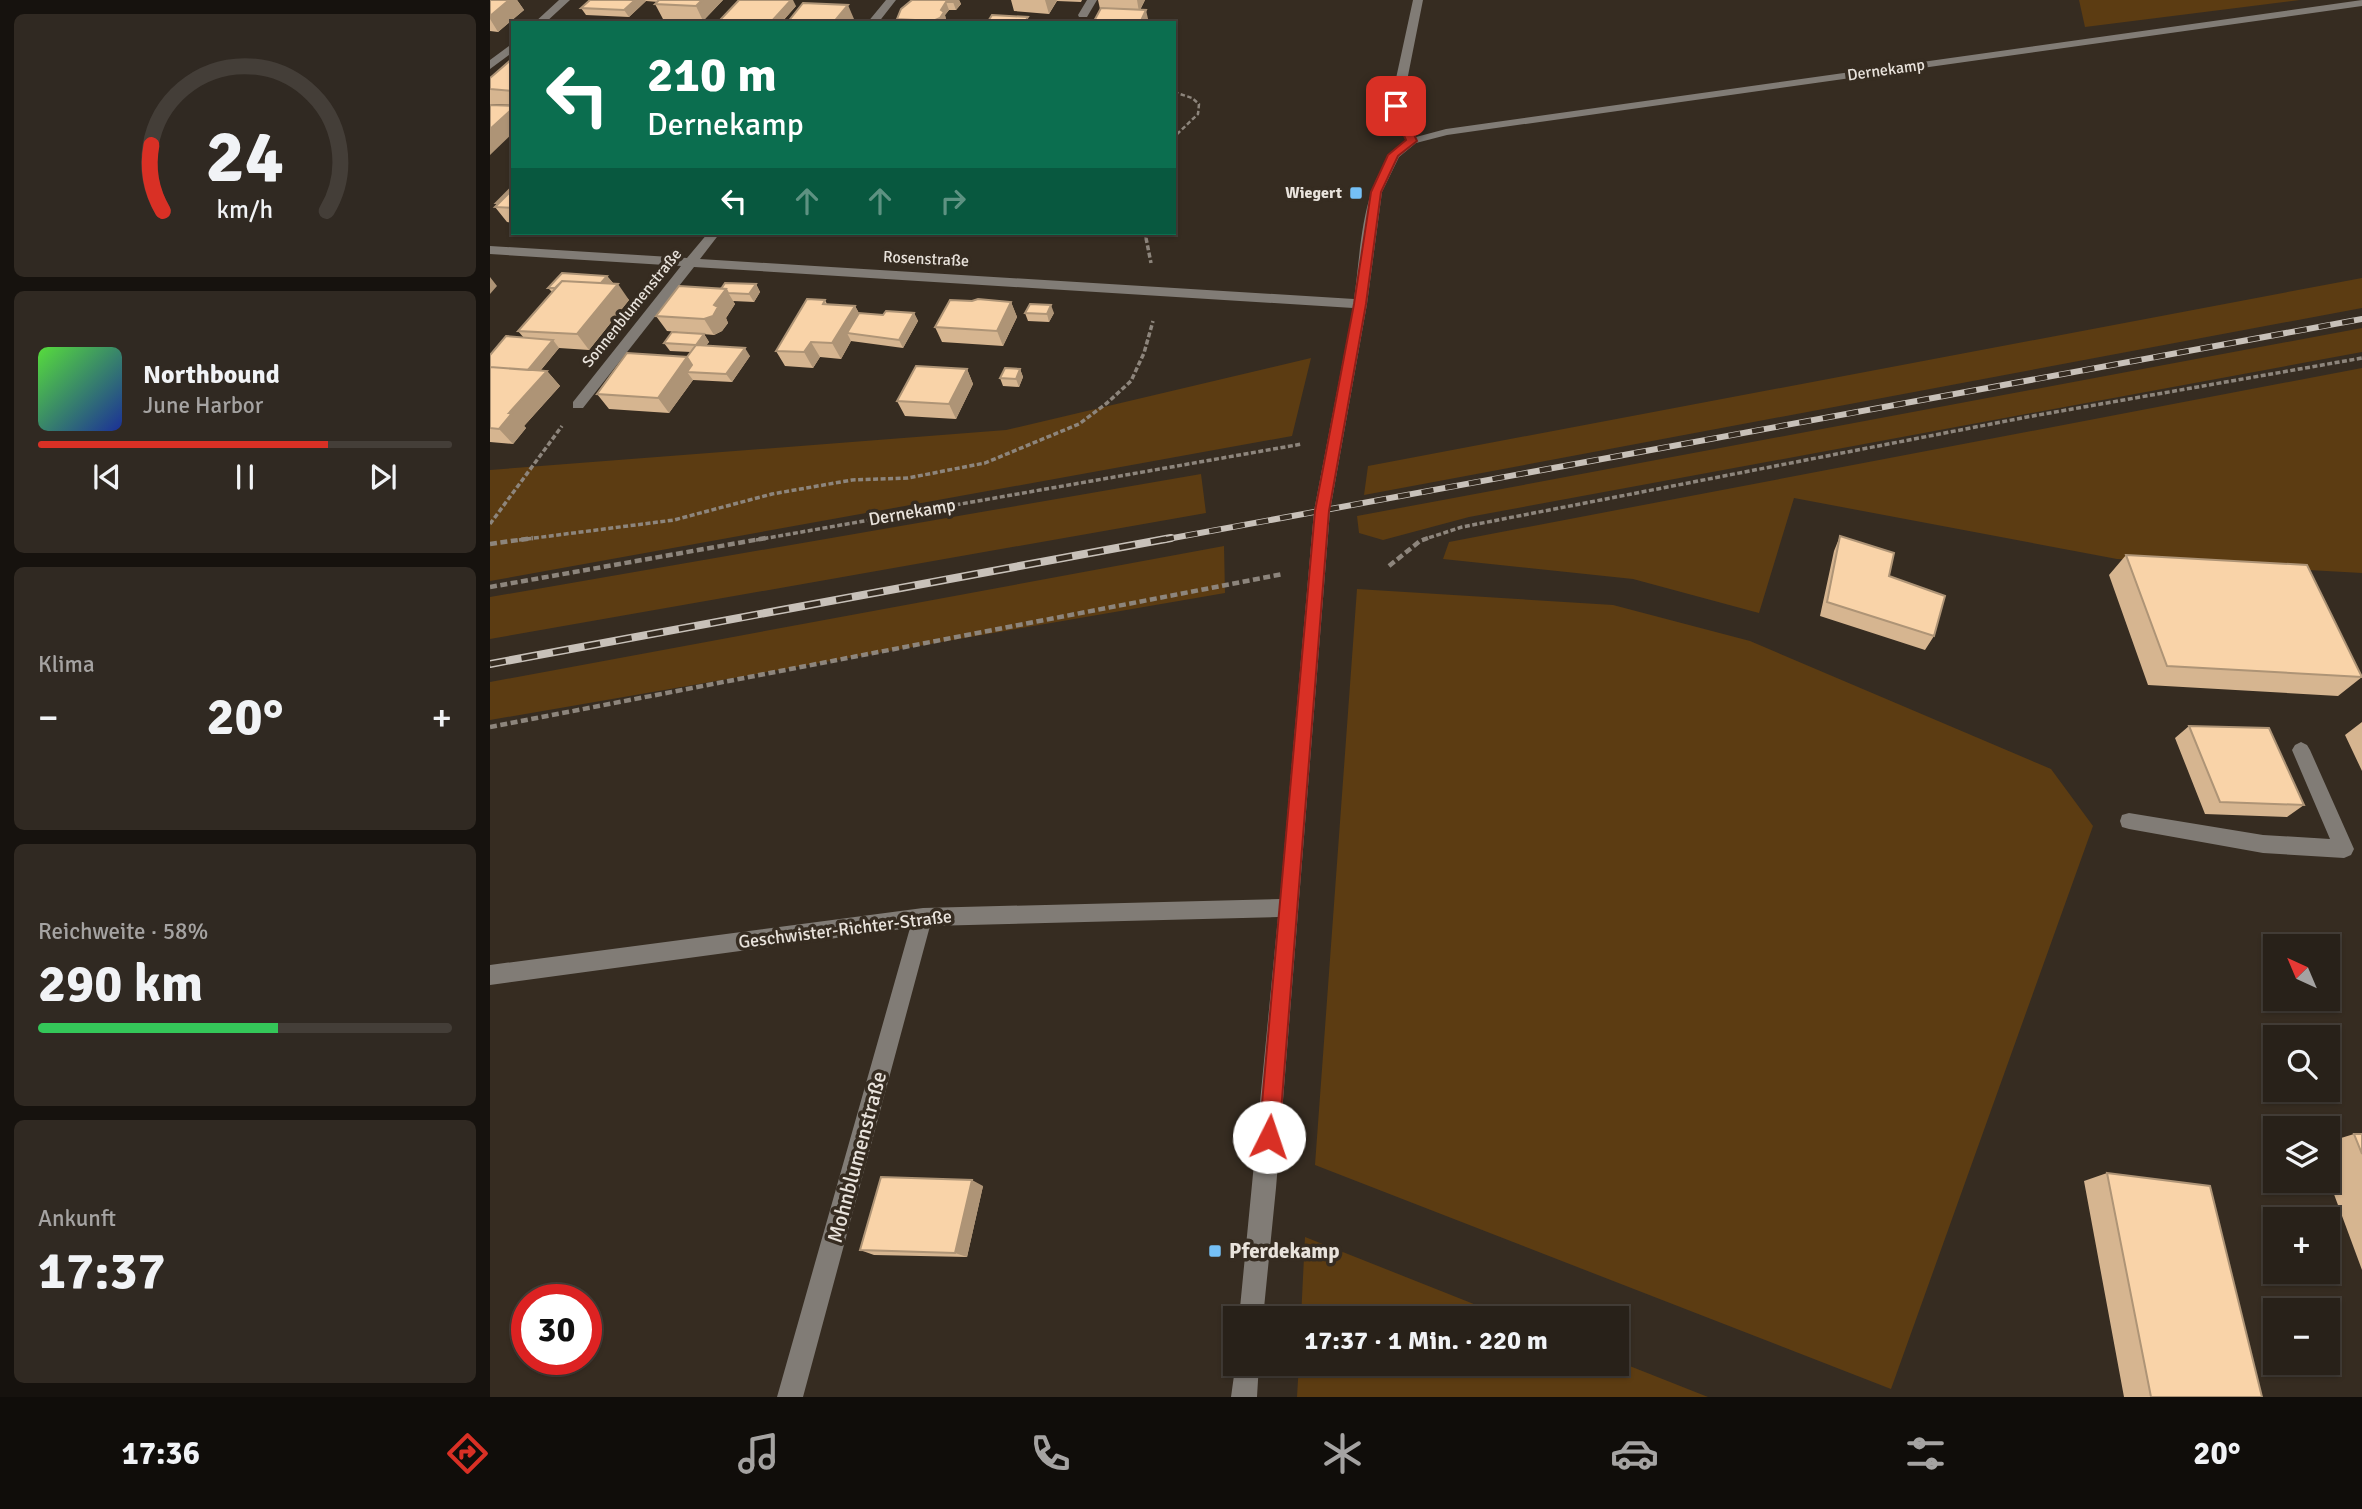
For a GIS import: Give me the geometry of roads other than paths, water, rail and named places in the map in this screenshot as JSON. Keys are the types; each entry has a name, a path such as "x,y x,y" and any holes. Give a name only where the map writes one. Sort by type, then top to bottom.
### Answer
{"street":[{"path":"541,21 565,0"},
{"path":"875,21 891,0"},
{"path":"1083,15 1092,0"},
{"path":"1252,1306 1265,1188 1322,511 1360,304 1376,192 1394,155 1412,141 1396,106 1418,0"},
{"name":"Dernekamp","path":"1412,141 1446,132 2362,3"},
{"path":"493,61 511,48"},
{"path":"493,61 511,59"},
{"name":"Sonnenblumenstraße","path":"578,405 712,235"},
{"name":"Rosenstraße","path":"490,250 1360,304"},
{"path":"2129,821 2263,844 2344,849 2301,750"},
{"name":"Geschwister-Richter-Straße","path":"490,975 923,917 1287,908"},
{"name":"Mohnblumenstraße","path":"790,1397 923,917"},
{"path":"1244,1397 1246,1376"}],"railway":[{"path":"1162,540 2362,319"},
{"path":"490,664 1171,538"}],"place":[{"name":"Wiegert","path":"1356,193"},
{"name":"Pferdekamp","path":"1215,1251"}]}
